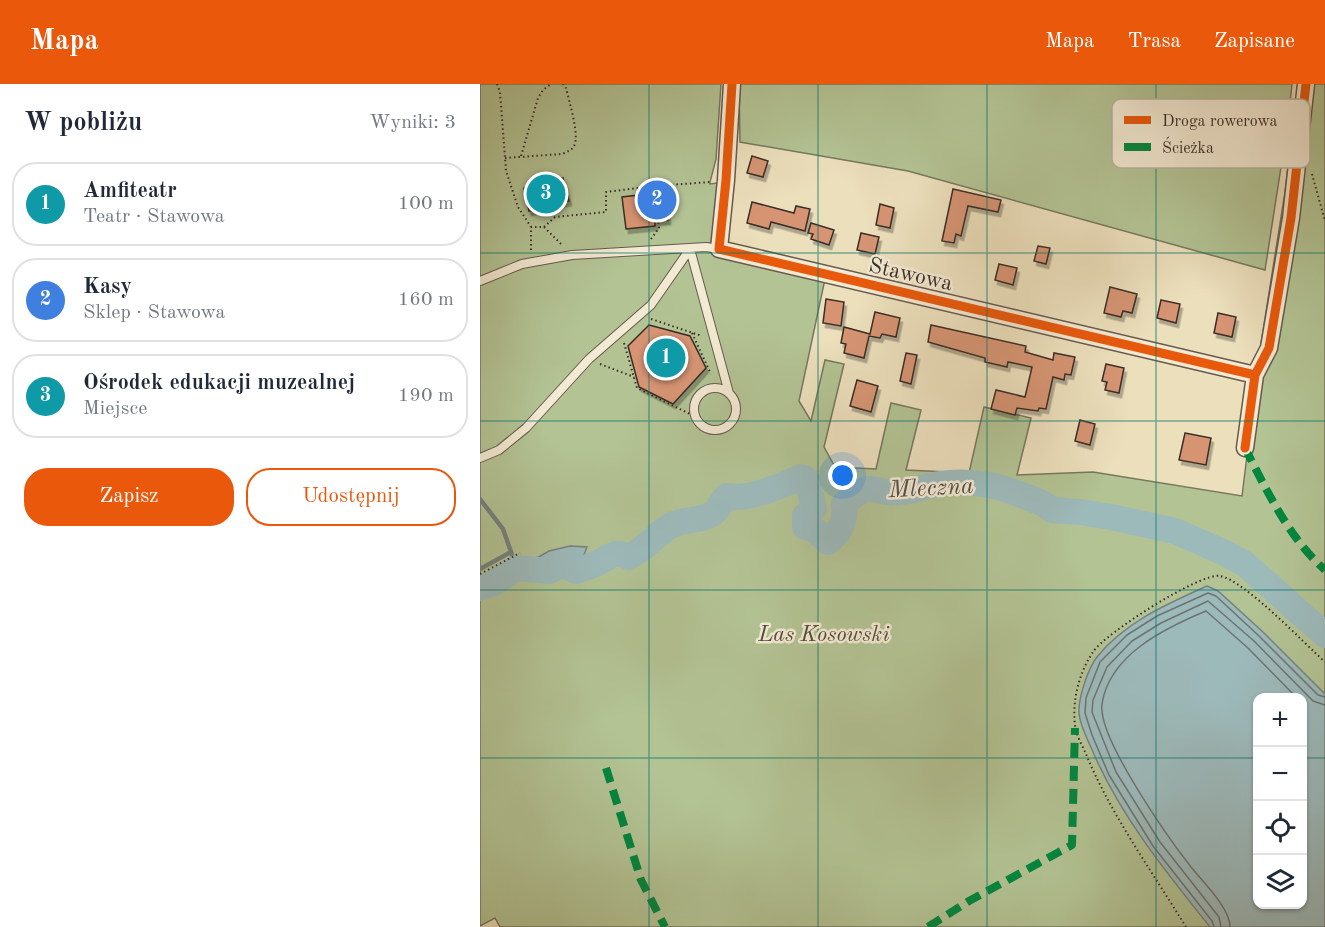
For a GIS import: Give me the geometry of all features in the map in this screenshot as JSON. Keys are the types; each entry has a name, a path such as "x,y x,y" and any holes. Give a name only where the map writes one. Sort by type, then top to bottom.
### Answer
{"street":[{"path":"719,249 732,84"},
{"path":"1304,99 1306,84"},
{"path":"1245,448 1254,375 1269,348 1296,168"},
{"name":"Stawowa","path":"719,249 1254,375"}],"lane":[{"path":"480,281 531,262 572,255 706,247 719,249"},
{"path":"480,458 499,450 526,428 589,359 651,305 690,249"},
{"path":"690,249 729,393 737,409 732,422 727,427 714,431 701,425 694,407 699,395 705,390 717,388 729,393"}],"path":[{"path":"497,84 500,92 509,183 518,207 531,227 531,262"},
{"path":"521,156 538,98 551,84"},
{"path":"505,158 562,154 570,151 575,145 576,136 566,88 563,84"},
{"path":"531,227 544,227 555,217 606,212 606,192 655,186 714,183"},
{"path":"655,186 656,196"},
{"path":"647,251 647,246 659,228 658,221"},
{"path":"544,227 572,255"},
{"path":"639,315 715,340"},
{"path":"621,332 637,388 696,417"},
{"path":"692,332 717,388"},
{"path":"589,359 634,377"},
{"path":"480,574 520,554"},
{"path":"1186,927 1095,778 1075,728 1073,700 1093,651 1135,618 1176,593 1210,577 1220,576 1236,583 1325,662"}],"green space":[{"name":"Las Kosowski","path":"480,84 721,84 716,159 710,182 710,184 717,183 718,185 713,243 706,243 706,251 825,279 799,401 811,421 825,360 844,364 824,447 835,467 876,469 891,403 921,410 906,470 969,473 984,407 1031,418 1017,475 1093,472 1242,496 1260,350 1288,168 1310,168 1310,99 1296,99 1298,84 1325,84 1325,927 500,927 495,918 480,926"},
{"path":"739,84 1292,84 1290,99 1112,99 1112,168 1281,168 1265,270 908,171 740,142"}],"water":[{"path":"570,546 587,547 584,555 555,571 534,576 522,574 500,584 496,577 506,570 508,562 519,557 528,563 549,551"},
{"path":"1207,586 1218,591 1325,694 1325,927 1210,927 1161,865 1104,776 1081,723 1079,713 1087,676 1097,657 1108,645 1134,624 1162,607"}],"building":[{"path":"752,156 768,161 763,177 747,173"},
{"path":"563,178 569,201 555,204 556,208 546,210 545,207 529,211 524,188"},
{"path":"953,189 1001,200 998,212 968,206 961,236 956,234 954,243 942,241"},
{"path":"665,192 668,220 655,221 655,226 626,229 622,197"},
{"path":"752,202 794,213 796,206 810,209 805,231 771,222 769,229 747,223"},
{"path":"880,204 894,208 890,228 876,225"},
{"path":"811,223 834,230 829,245 811,239 813,234 808,233"},
{"path":"861,233 879,237 875,254 857,250"},
{"path":"1038,246 1050,248 1046,264 1034,261"},
{"path":"999,264 1017,268 1013,285 995,280"},
{"path":"1110,287 1137,294 1132,313 1123,311 1121,317 1104,313"},
{"path":"826,299 844,302 841,326 823,323"},
{"path":"1161,300 1180,304 1176,323 1157,318"},
{"path":"875,312 900,318 896,337 882,334 880,338 869,336 864,358 844,353 846,344 841,343 844,327 870,334"},
{"path":"1218,313 1236,317 1232,337 1214,333"},
{"path":"649,325 690,336 706,368 673,404 639,387 628,346"},
{"path":"931,325 1026,346 1025,352 1053,360 1054,353 1075,357 1071,375 1065,374 1064,380 1053,377 1046,409 1039,408 1038,411 1017,408 1015,415 991,409 996,390 1025,397 1032,367 1008,362 1007,367 985,362 985,358 928,342"},
{"path":"906,353 917,355 911,384 900,381"},
{"path":"1106,364 1124,368 1119,393 1105,390 1107,382 1102,381"},
{"path":"857,380 878,386 871,412 850,406"},
{"path":"1080,420 1095,424 1090,445 1075,441"},
{"path":"1185,433 1211,438 1206,465 1179,460"}],"waterway":[{"name":"Mleczna","path":"480,588 494,583 516,568 550,571 561,564 576,571 615,554 628,557 670,526 712,514 727,496 755,494 802,477 807,480 814,508 805,516 805,527 813,528 828,542 842,525 844,504 862,491 873,489 892,493 941,484 966,483 1001,488 1039,502 1052,510 1111,517 1175,531 1245,564 1325,635"},
{"path":"480,499 503,529 516,566"},
{"path":"480,569 511,552"}],"marked path":[{"path":"1245,448 1270,497 1290,529 1325,570"},
{"path":"928,927 969,901 1072,845 1075,728"},
{"path":"606,768 641,880 665,927"}],"cycle path":[{"path":"732,84 719,249 1255,375"},
{"path":"1304,99 1306,84"},
{"path":"1245,448 1255,375 1269,348 1291,218 1297,168"}],"place":[{"name":"Ośrodek edukacji muzealnej","path":"546,194"},
{"name":"Kasy","path":"657,200"},
{"name":"Amfiteatr","path":"666,358"}]}
